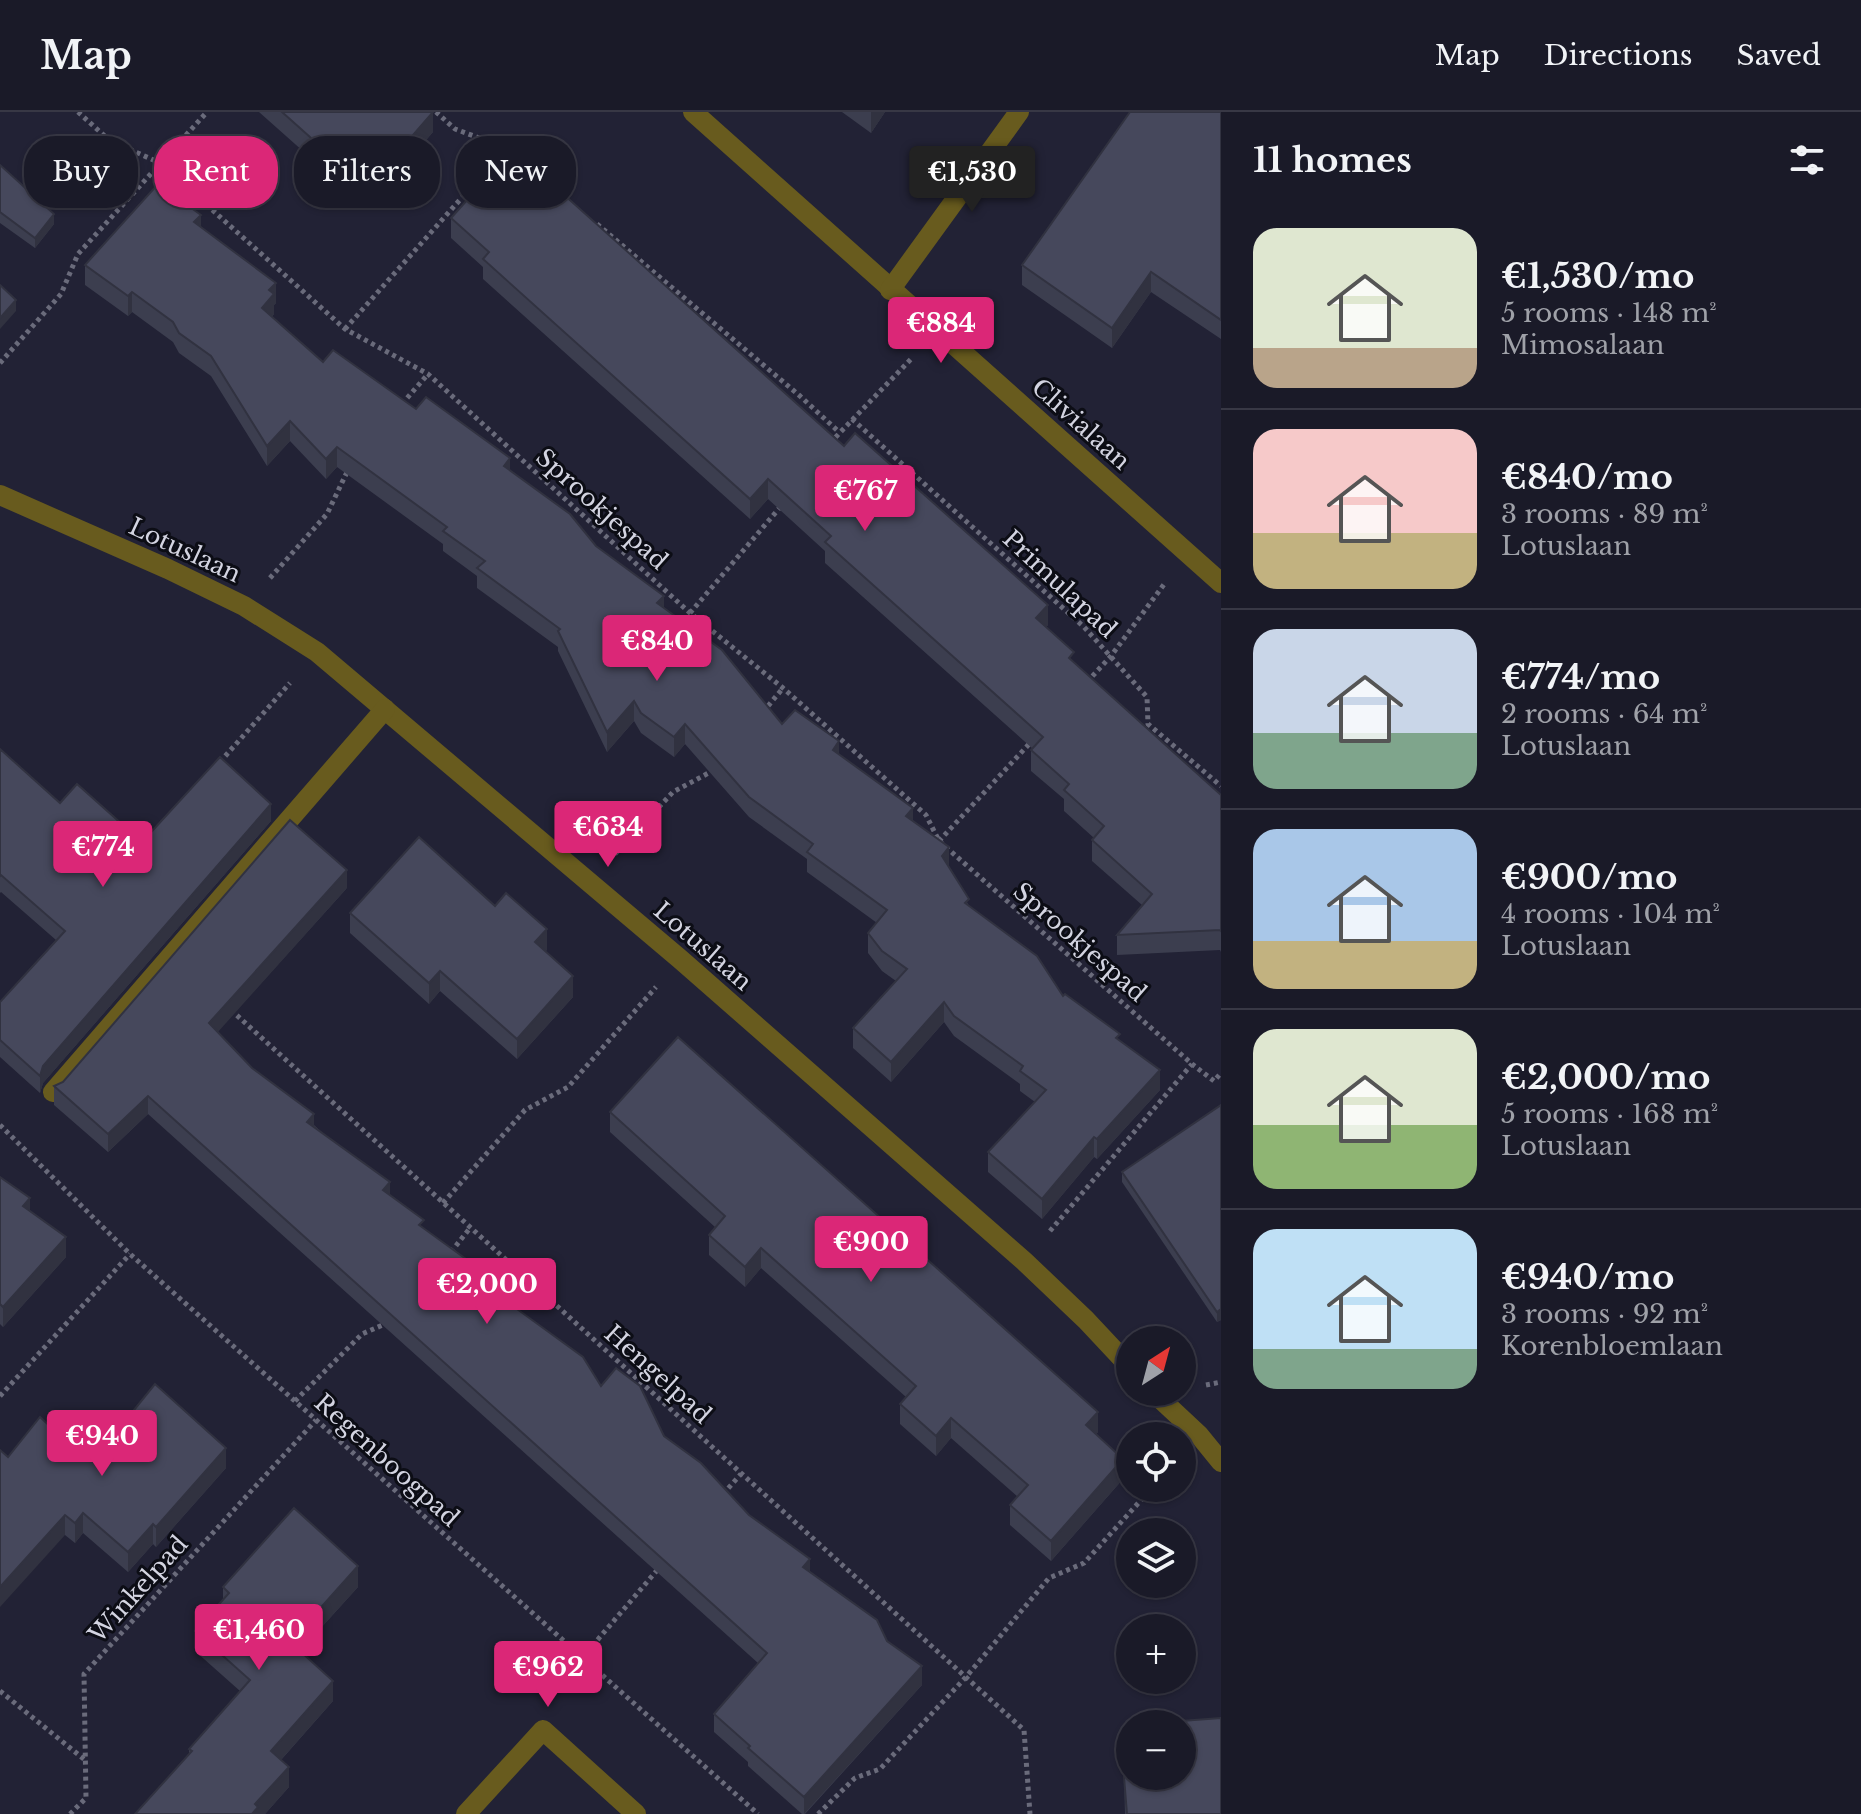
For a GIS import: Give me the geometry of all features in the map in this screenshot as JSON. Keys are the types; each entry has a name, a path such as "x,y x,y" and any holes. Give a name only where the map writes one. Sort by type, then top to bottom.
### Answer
{"street":[{"name":"Clivialaan","path":"693,112 1221,583"},
{"path":"890,290 1019,112"},
{"name":"Lotuslaan","path":"0,495 244,606 317,652 680,959 1024,1261 1116,1352"},
{"path":"53,1092 385,709"},
{"path":"1168,1406 1199,1435 1221,1462"},
{"path":"466,1814 543,1730 636,1814"}],"path":[{"name":"Sprookjespad","path":"78,112 109,140 154,160"},
{"path":"185,136 207,112"},
{"path":"436,112 455,129 474,136"},
{"path":"0,363 61,294 78,254 154,170"},
{"path":"345,329 456,204"},
{"name":"Sprookjespad","path":"210,208 345,329 428,374 690,613 783,688 926,815 939,841 1192,1064 1214,1081 1221,1073"},
{"path":"589,218 839,432"},
{"path":"821,455 839,432 938,332"},
{"path":"398,409 428,374"},
{"name":"Primulapad","path":"852,419 1084,627 1147,697 1148,724 1221,786"},
{"path":"244,606 327,514 349,466"},
{"path":"690,613 785,501"},
{"path":"1079,691 1111,656 1187,553"},
{"path":"215,767 317,652"},
{"path":"753,724 783,688"},
{"path":"939,841 1036,737"},
{"path":"588,881 673,792 713,772 723,760"},
{"path":"443,1204 525,1110 568,1087 680,959"},
{"name":"Hengelpad","path":"227,1007 1024,1730 1030,1814"},
{"path":"1024,1261 1192,1064"},
{"name":"Regenboogpad","path":"0,1125 130,1254 758,1814"},
{"path":"443,1262 470,1228"},
{"path":"0,1396 130,1254"},
{"path":"295,1401 362,1334 396,1319"},
{"name":"Winkelpad","path":"70,1814 86,1798 84,1674 316,1420"},
{"path":"721,1497 741,1474"},
{"path":"818,1814 855,1778 880,1769 966,1677 1049,1578 1084,1563 1139,1502"},
{"path":"582,1658 662,1566"},
{"path":"0,1691 85,1760"}],"building":[{"path":"282,112 433,112 412,136 309,136"},
{"path":"1130,112 1221,112 1221,320 1151,272 1112,328 1022,265"},
{"path":"0,165 24,187 24,208 47,208 54,214 35,238 0,212"},
{"path":"154,188 154,208 191,208 201,215 194,222 276,283 269,290 274,294 262,308 323,362 333,350 416,409 426,397 510,458 504,466 570,514 596,546 664,596 657,603 722,650 782,724 795,710 839,741 833,750 913,808 906,816 949,847 942,856 969,899 965,903 1037,956 1063,996 1065,994 1120,1034 1116,1038 1160,1070 1097,1139 1094,1137 1042,1199 988,1152 1046,1090 1020,1071 1023,1066 954,1016 944,1002 891,1062 853,1028 907,969 882,951 868,933 887,910 807,852 813,844 749,797 685,724 674,737 641,713 634,701 607,732 558,631 560,629 477,568 485,561 443,531 447,527 337,447 326,459 290,421 267,446 211,356 179,333 173,322 132,292 128,296 85,265"},
{"path":"576,206 844,446 855,433 1048,605 1036,618 1074,652 1069,658 1221,795 1221,931 1117,935 1152,894 1092,840 1104,826 1064,790 1069,784 1031,750 1043,737 825,542 831,536 768,479 750,499 483,259 489,252 451,218 460,208 576,208"},
{"path":"0,285 16,300 0,318"},
{"path":"0,749 60,803 77,784 142,842 220,757 271,804 43,1066 40,1076 0,1040 0,1002 65,931 0,876"},
{"path":"290,820 347,870 209,1023 252,1068 314,1114 307,1122 390,1182 383,1190 424,1220 419,1225 477,1267 472,1269 514,1300 510,1304 583,1357 601,1386 616,1368 640,1386 664,1436 701,1463 749,1515 810,1559 803,1567 877,1620 887,1641 922,1666 804,1797 714,1714 767,1653 148,1096 108,1134 54,1086 63,1082"},
{"path":"419,837 495,906 506,893 547,929 535,942 573,976 517,1039 440,971 429,983 350,913"},
{"path":"678,1037 1098,1412 1086,1425 1116,1453 1116,1467 1051,1541 1010,1505 1028,1485 951,1418 936,1436 900,1404 916,1386 761,1248 745,1267 709,1235 725,1216 610,1112"},
{"path":"1221,1105 1221,1309 1217,1312 1122,1172"},
{"path":"0,1177 30,1198 23,1206 66,1237 3,1307 0,1304"},
{"path":"155,1384 226,1448 156,1527 153,1524 128,1552 83,1513 75,1523 65,1515 0,1587 0,1450 8,1457 40,1417 83,1457 130,1415"},
{"path":"294,1508 358,1566 290,1642 333,1681 271,1751 289,1767 255,1804 258,1807 252,1814 135,1814 250,1680 195,1631 229,1593 223,1587"},
{"path":"1221,1718 1221,1814 1127,1814 1125,1790 1196,1790 1196,1720"}]}
